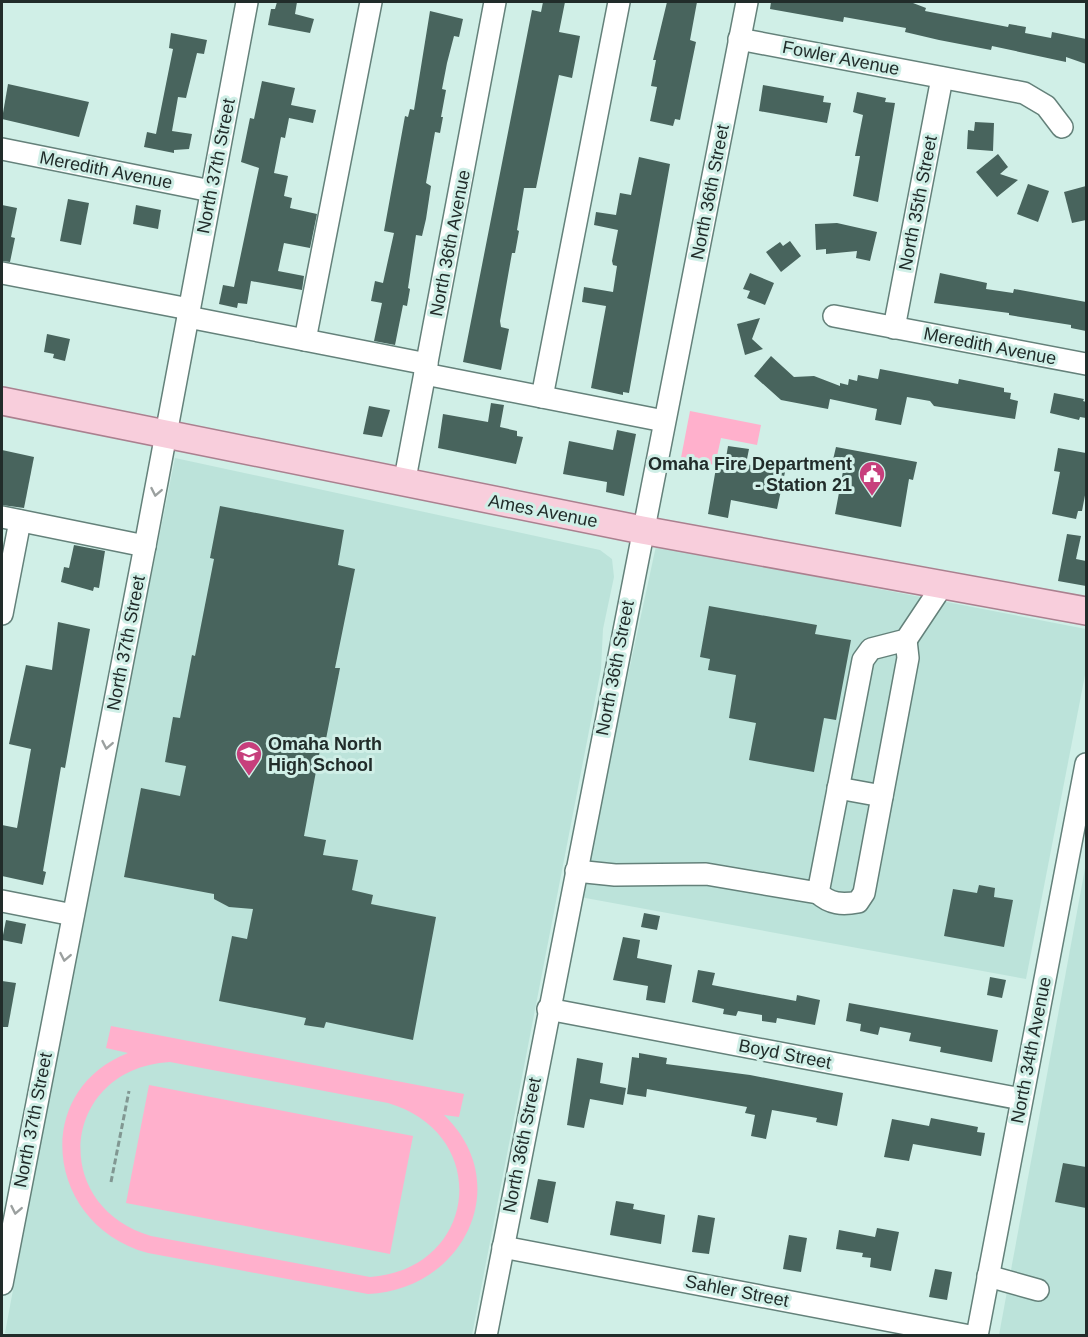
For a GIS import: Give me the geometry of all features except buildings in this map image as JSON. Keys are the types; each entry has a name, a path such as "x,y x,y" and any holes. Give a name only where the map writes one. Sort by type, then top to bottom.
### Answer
{"main road":[{"name":"Ames Avenue","path":"2,401 404,484 1086,611"}],"street":[{"name":"North 37th Street","path":"2,1284 145,546 247,2"},
{"path":"305,340 371,2"},
{"name":"North 36th Avenue","path":"404,484 495,2"},
{"path":"542,397 619,2"},
{"name":"North 36th Street","path":"486,1335 747,2"},
{"name":"Fowler Avenue","path":"739,39 1024,93 1046,106 1062,127"},
{"name":"North 35th Street","path":"894,328 942,78"},
{"name":"Meredith Avenue","path":"2,149 211,191"},
{"path":"2,273 189,313 542,397 664,421"},
{"name":"Meredith Avenue","path":"834,316 1086,364"},
{"path":"2,614 11,519 145,546"},
{"path":"576,871 615,875 706,874 818,893 826,901 843,905 858,902 864,893 908,658 906,640 942,586"},
{"path":"818,893 863,660 870,649 906,640"},
{"name":"North 34th Avenue","path":"977,1335 1021,1099 1078,853 1086,764"},
{"path":"838,788 882,796"},
{"path":"2,901 73,915"},
{"name":"Boyd Street","path":"548,1009 1021,1099"},
{"name":"Sahler Street","path":"503,1247 970,1335"},
{"path":"988,1276 1038,1290"}],"path":[{"path":"111,1182 129,1091"}],"shaded area":[{"path":"690,411 761,425 757,445 721,438 715,465 710,464 709,469 680,463"},
{"path":"175,458 600,550 612,559 614,577 603,629 601,669 472,1335 17,1336 5,1333 79,935"},
{"path":"656,546 1086,629 1086,670 1026,979 580,897"},
{"path":"1086,863 1086,1335 999,1335"},
{"path":"111,1026 464,1094 459,1117 444,1115 465,1142 476,1172 477,1201 469,1229 453,1254 430,1274 401,1288 368,1294 148,1253 114,1238 88,1216 71,1188 63,1158 64,1126 75,1097 96,1072 128,1053 106,1048","holes":["170,1062 388,1103 422,1119 445,1142 457,1170 459,1199 451,1227 433,1251 406,1268 370,1277 151,1236 118,1220 95,1197 83,1169 81,1140 89,1112 107,1087 134,1070"]},
{"path":"149,1085 413,1136 390,1254 126,1203"}],"place":[{"name":"Omaha Fire Department - Station 21","path":"872,497"},
{"name":"Omaha North High School","path":"249,777"}]}
